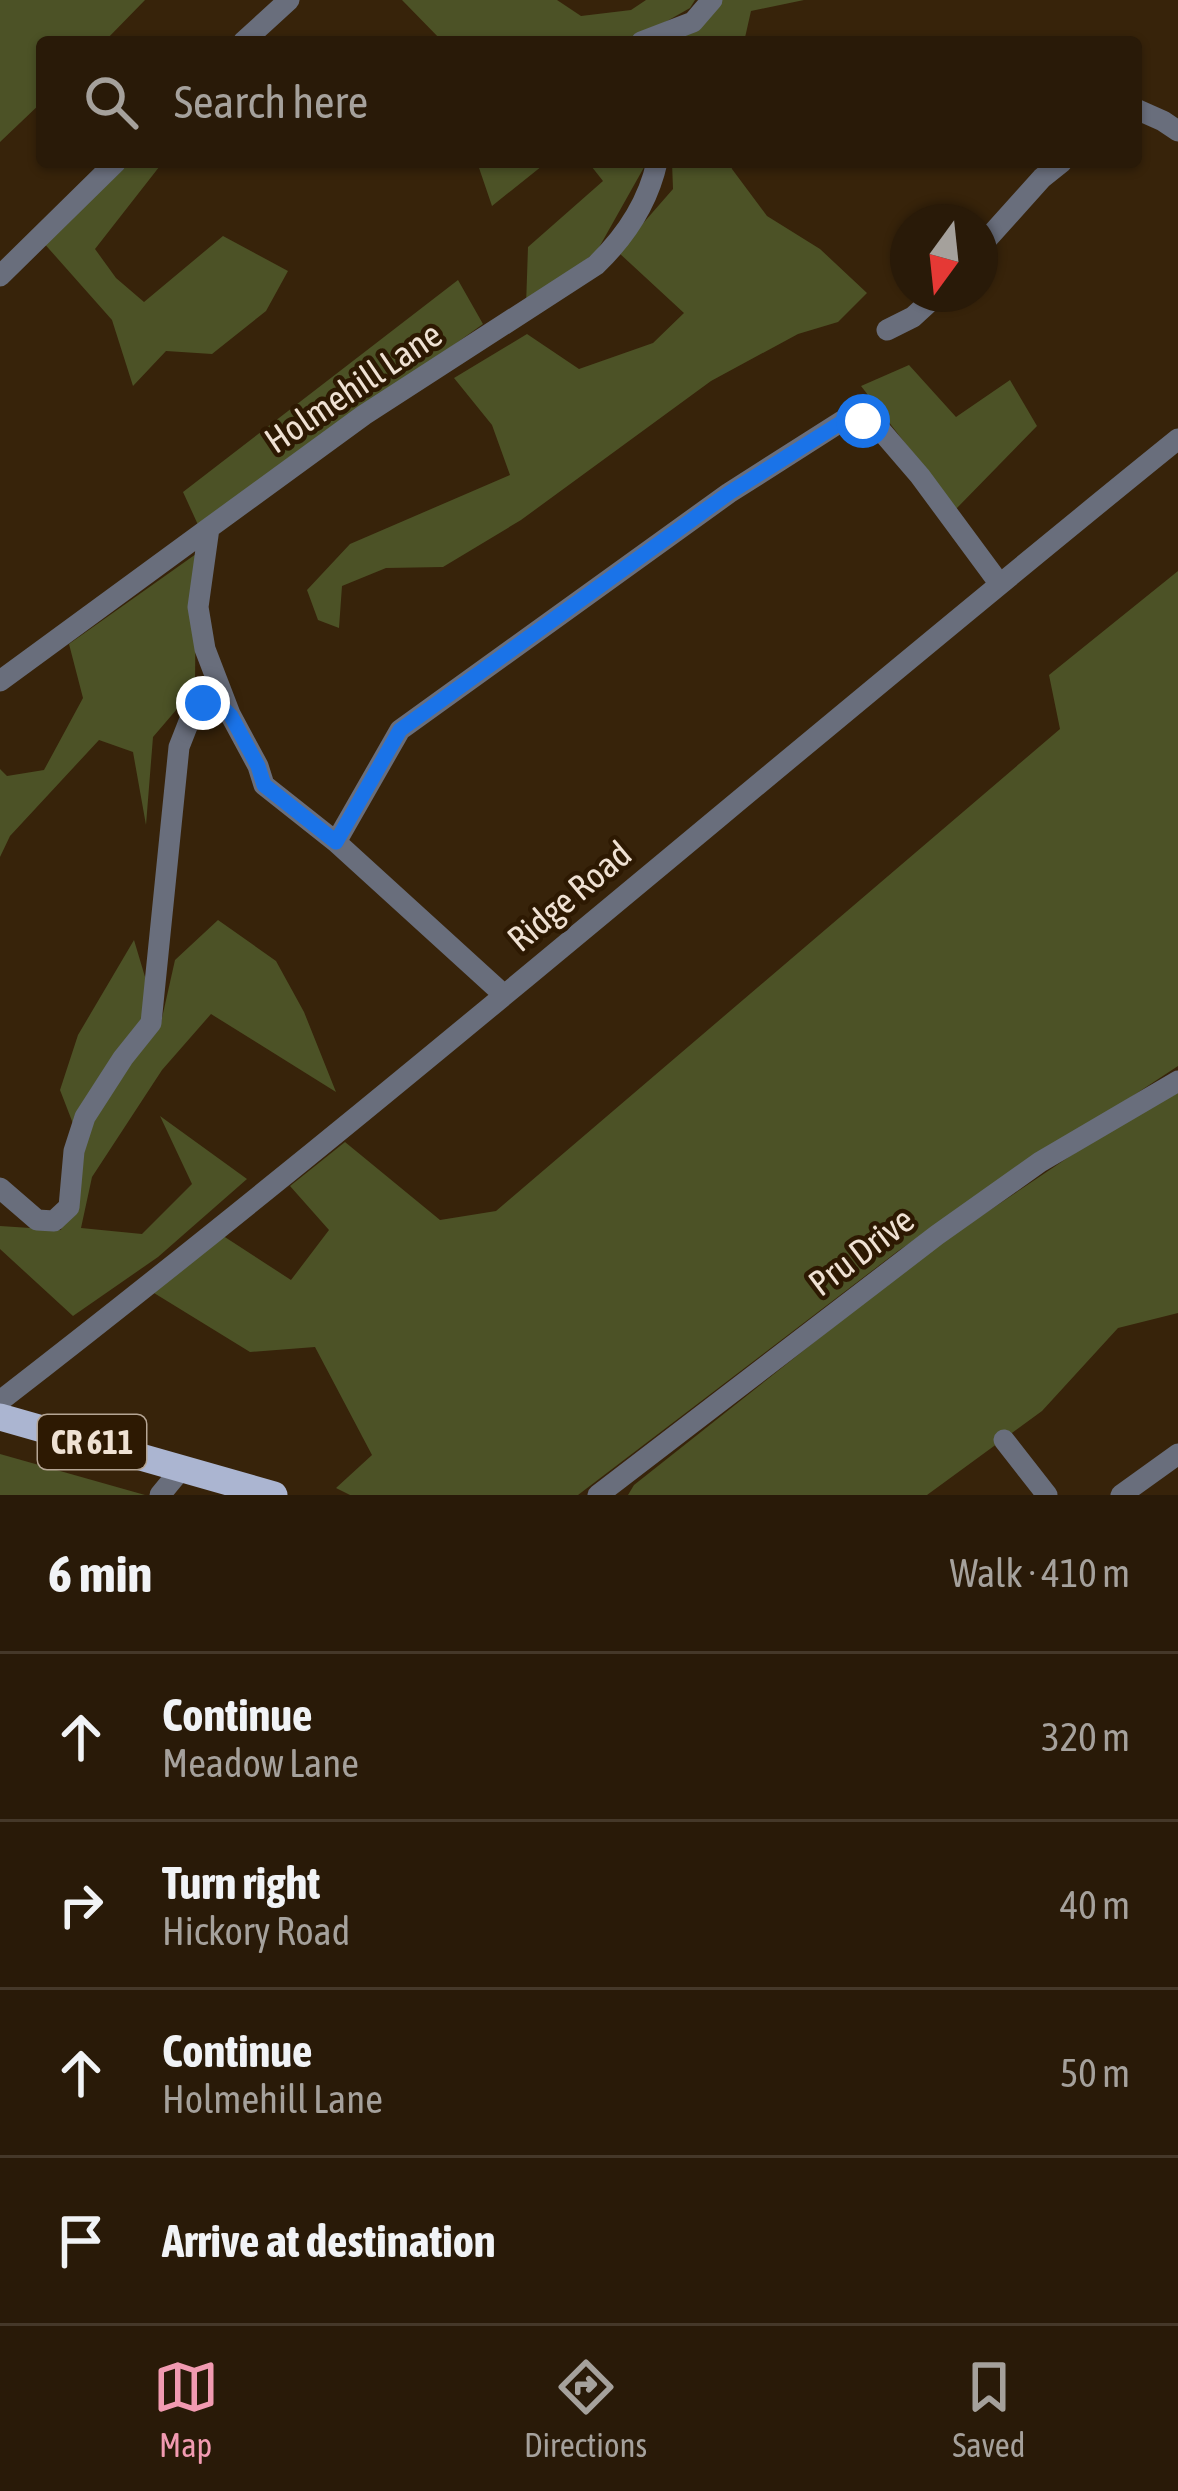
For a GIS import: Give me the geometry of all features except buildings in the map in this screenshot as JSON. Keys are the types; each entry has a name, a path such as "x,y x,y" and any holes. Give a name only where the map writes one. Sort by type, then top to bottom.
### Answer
{"main road":[{"name":"CR 611","path":"0,1417 274,1495"}],"street":[{"path":"250,36 289,0"},
{"path":"656,36 693,22 712,0"},
{"path":"1142,112 1178,131"},
{"path":"0,276 110,168"},
{"name":"Holmehill Lane","path":"0,681 364,415 596,265 640,210 655,168"},
{"path":"998,227 1054,168"},
{"path":"886,330 918,312"},
{"path":"336,842 400,730 729,493 842,422 878,426 999,583"},
{"name":"Ridge Road","path":"0,1401 172,1268 1178,439"},
{"path":"209,528 198,607 205,649 264,785 336,842 503,994"},
{"path":"0,1188 37,1220 54,1221 68,1207 74,1151 85,1118 122,1058 152,1023 179,747 190,719 203,703 220,705 231,716"},
{"name":"Pru Drive","path":"598,1495 937,1234 1040,1162 1178,1081"},
{"path":"1004,1440 1047,1495"},
{"path":"1121,1495 1178,1454"},
{"path":"160,1495 183,1467"}],"green space":[{"path":"0,0 145,0 110,36 36,36 36,108 0,142"},
{"path":"402,0 557,0 581,16 631,10 646,0 695,0 690,8 641,36 437,36"},
{"path":"722,0 804,0 751,11 745,36 683,36 701,25"},
{"path":"122,168 158,168 95,249 116,278 144,302 223,236 288,271 266,311 212,354 166,351 133,386 112,320 42,241"},
{"path":"479,168 540,168 492,206"},
{"path":"593,168 644,168 597,251 526,306 528,247 603,181"},
{"path":"672,168 732,168 767,216 820,249 867,293 838,322 798,334 711,381 521,520 443,567 386,568 342,586 339,628 318,620 307,590 350,544 510,475 492,425 454,378 527,334 579,369 653,343 684,313 618,252 673,189"},
{"path":"458,280 483,324 199,527 183,492"},
{"path":"909,365 956,417 1010,380 1037,426 956,509 861,386"},
{"path":"196,554 195,688 153,737 146,825 133,752 99,740 10,836 0,857 0,769 7,776 44,770 83,698 69,644"},
{"path":"1178,571 1178,1066 898,1251 578,1495 350,1495 336,1488 372,1455 315,1347 250,1352 141,1285 211,1228 291,1280 329,1230 290,1186 345,1142 440,1220 496,1211 1060,729 1049,675"},
{"path":"218,920 276,961 304,1012 336,1092 211,1014 162,1070 92,1177 81,1228 142,1234 192,1184 160,1116 247,1179 158,1257 73,1316 0,1249 0,1226 61,1230 84,1152 60,1090 78,1035 134,940 160,1027 175,960"},
{"path":"1178,1090 1178,1313 1118,1328 1042,1411 927,1495 628,1495 634,1485 929,1251 1109,1130"},
{"path":"0,1454 145,1495 0,1495"}],"route":[{"path":"203,703 220,705 231,716 264,785 336,842 400,730 729,493 842,422 863,421"}]}
